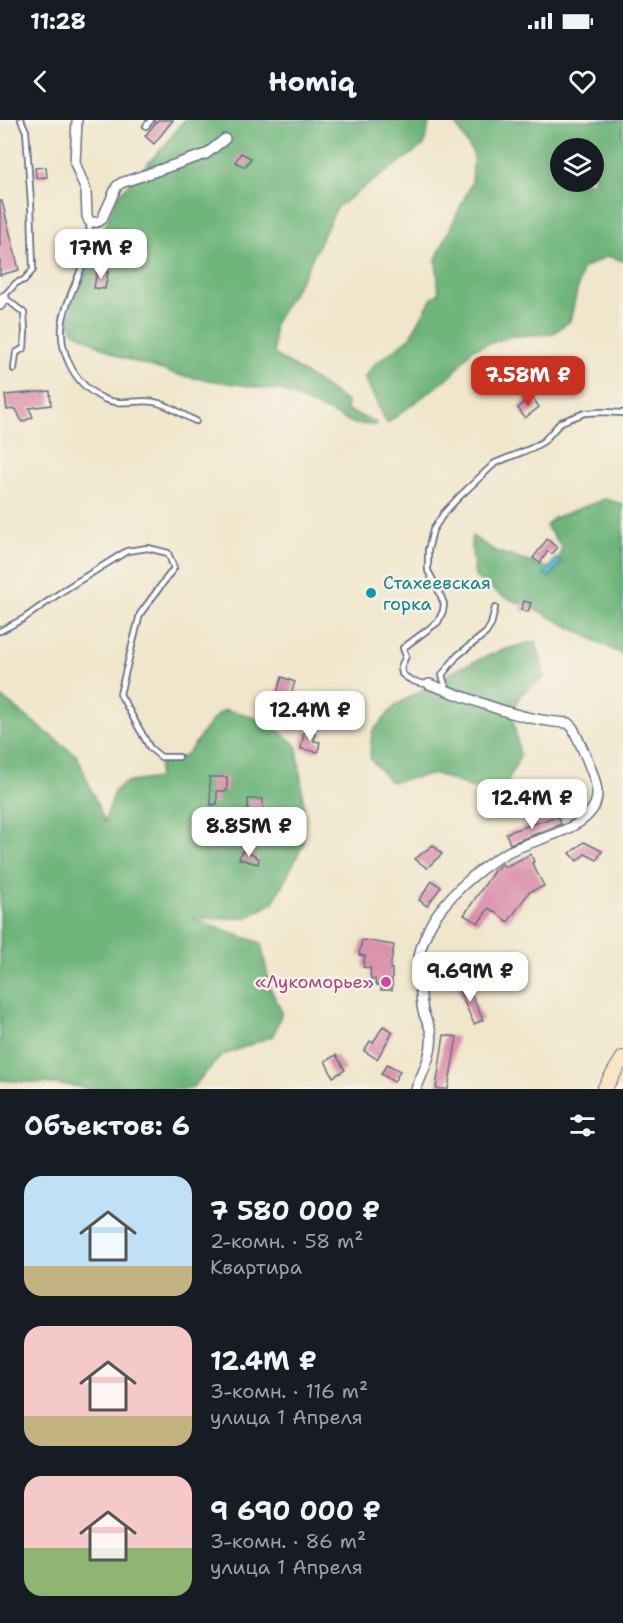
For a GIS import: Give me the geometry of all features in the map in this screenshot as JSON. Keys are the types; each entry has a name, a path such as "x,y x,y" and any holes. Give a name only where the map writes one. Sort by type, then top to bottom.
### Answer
{"street":[{"path":"77,120 75,163 86,191 87,216 89,221 94,223 102,219 117,186 121,183 206,154 225,139"},
{"path":"416,1089 426,1065 431,1040 431,1032 423,1011 418,966 420,950 429,928 445,905 469,879 507,852 562,832 589,814 595,803 597,791 591,769 573,728 568,723 509,712 429,684"},
{"path":"604,1089 623,1058"}],"lane":[{"path":"14,369 16,353 24,348 24,313 1,300 16,283 24,280 33,270 32,202 26,131 21,120"},
{"path":"146,126 151,120"},
{"path":"89,221 90,240 61,321 61,338 74,374 88,389 103,398 114,402 157,402 196,421"},
{"path":"429,684 409,680 402,674 401,667 406,656 403,648 438,622 443,611 444,604 428,570 428,550 433,530 444,513 495,463 544,441 561,423 585,413 623,413"},
{"path":"0,631 23,619 64,590 128,551 148,548 168,553 174,568 140,614 120,694 150,748 161,757 179,757"},
{"path":"447,691 442,675 458,656 486,633 491,625 495,609"}],"green space":[{"path":"184,120 430,120 424,145 337,207 306,271 274,324 274,354 347,402 346,410 375,422 376,425 355,424 282,391 182,376 120,357 73,331 69,321 72,306 117,197 165,145"},
{"path":"453,120 623,120 623,261 607,256 582,269 570,321 552,334 513,336 472,349 452,375 387,423 364,377 375,364 409,339 432,298 439,293 436,259 472,182 474,155"},
{"path":"605,499 623,504 623,655 541,612 502,596 475,577 472,536 495,551 551,569 558,563 562,547 546,526 554,518"},
{"path":"536,641 545,677 520,695 512,713 520,756 503,791 488,794 436,774 390,782 370,758 372,732 396,705 460,668 499,651"},
{"path":"0,696 77,756 105,822 114,792 124,783 158,778 160,762 172,763 182,758 210,722 225,710 244,714 270,724 297,746 304,808 303,845 273,903 246,918 192,919 261,943 270,988 282,1012 273,1036 221,1056 191,1089 91,1089 0,1080"}],"water":[{"path":"556,558 562,562 550,578 544,574"}],"building":[{"path":"158,120 173,120 154,144 145,136"},
{"path":"241,153 251,158 245,167 235,162"},
{"path":"46,167 47,177 36,178 35,168"},
{"path":"0,201 2,201 19,270 0,275"},
{"path":"97,270 108,272 105,289 94,288"},
{"path":"50,391 51,405 29,408 33,417 22,422 16,409 7,410 5,395"},
{"path":"531,395 539,407 525,418 518,408"},
{"path":"547,539 557,548 552,554 548,551 540,563 533,558"},
{"path":"524,601 531,603 528,612 521,610"},
{"path":"282,677 295,682 290,697 277,692"},
{"path":"304,731 315,733 314,741 320,742 318,752 301,749"},
{"path":"209,777 227,777 227,791 217,791 217,804 211,805"},
{"path":"248,799 263,799 263,813 248,812"},
{"path":"558,816 561,824 510,844 506,833"},
{"path":"584,842 602,851 597,860 585,854 577,861 570,853"},
{"path":"433,845 442,854 427,868 415,859"},
{"path":"242,851 259,858 258,864 239,859"},
{"path":"531,854 534,862 532,863 544,886 529,892 508,922 489,908 478,923 464,915 494,871 502,864 505,867"},
{"path":"432,881 441,887 427,906 419,900"},
{"path":"362,940 394,945 390,969 392,969 392,990 381,990 381,985 376,985 375,979 371,980 370,968 363,967 365,956 359,955"},
{"path":"466,982 483,1020 474,1024 457,986"},
{"path":"383,1026 393,1032 377,1059 364,1051 370,1041 373,1043"},
{"path":"444,1035 457,1037 448,1089 440,1089 436,1088"},
{"path":"336,1055 345,1070 333,1077 325,1061"},
{"path":"387,1064 400,1071 394,1082 381,1074"}],"place":[{"name":"Стахеевская горка","path":"371,593"},
{"name":"«Лукоморье»","path":"386,982"}]}
